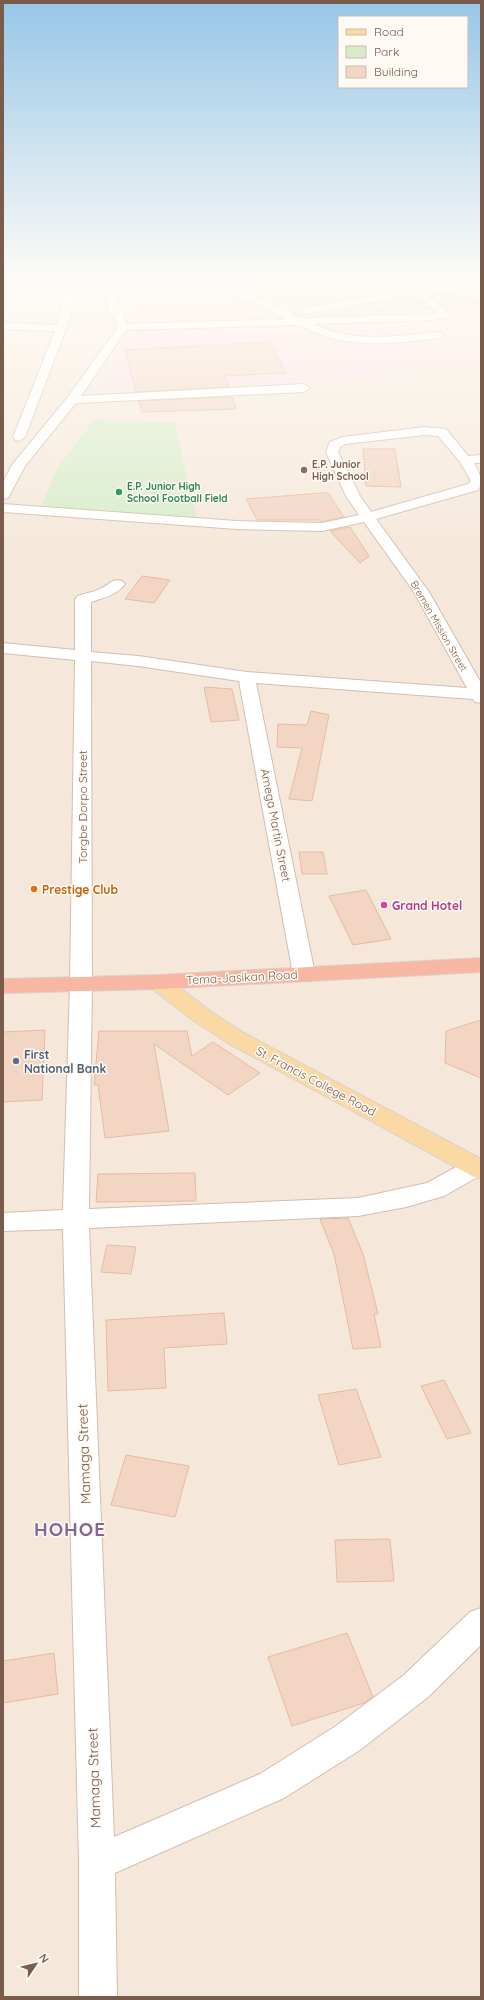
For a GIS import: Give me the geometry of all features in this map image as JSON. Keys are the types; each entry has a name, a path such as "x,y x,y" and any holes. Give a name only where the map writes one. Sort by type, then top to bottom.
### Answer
{"highway":[{"name":"Tema-Jasikan Road","path":"3,986 158,982 481,965"}],"main road":[{"name":"St. Francis College Road","path":"158,982 202,1016 236,1038 478,1169"}],"street":[{"path":"40,440 14,438 42,373"},
{"path":"3,495 19,465 72,400 91,373"},
{"path":"72,400 304,388"},
{"name":"Bremen Mission Street","path":"465,460 442,432 436,431 342,441 335,445 332,452 353,496 421,592 480,696"},
{"path":"3,508 275,527 322,527 368,517 473,487 478,481 465,460 481,459"},
{"name":"Torgbe Dorpo Street","path":"82,984 83,599 108,591 117,584"},
{"path":"3,648 83,655 247,677 480,696"},
{"name":"Amega Martin Street","path":"247,677 304,974"},
{"name":"Mamaga Street","path":"82,984 76,1217 97,1863 98,1997"},
{"path":"3,1222 76,1217 358,1207 406,1198 435,1190 478,1169"},
{"path":"97,1863 272,1786 348,1738 416,1686 481,1623"}],"shaded area":[{"path":"3,373 481,373 481,1997 3,1997"},
{"path":"108,373 389,373 328,380 97,392"}],"green space":[{"name":"E.P. Junior High School Football Field","path":"94,420 174,422 198,523 37,516 57,469"}],"building":[{"path":"131,373 279,373 225,376 229,387 136,392"},
{"path":"232,397 236,409 142,412 139,401"},
{"path":"363,449 395,449 401,487 366,486"},
{"path":"328,493 344,517 322,522 320,520 257,520 246,499"},
{"path":"350,527 369,556 360,563 330,531"},
{"path":"142,576 170,580 154,603 125,599"},
{"path":"204,687 232,689 239,720 211,722"},
{"path":"311,711 329,715 312,801 289,799 302,748 277,747 278,724 307,725"},
{"path":"299,852 323,852 327,874 302,874"},
{"path":"366,890 391,939 353,945 329,896"},
{"path":"481,1020 481,1078 445,1063 446,1031"},
{"path":"45,1030 42,1100 3,1102 3,1032"},
{"path":"99,1031 187,1031 192,1056 213,1042 260,1073 228,1095 154,1044 169,1131 105,1138 98,1085 94,1085"},
{"path":"195,1173 196,1201 96,1202 98,1174"},
{"path":"348,1218 363,1254 378,1314 374,1314 381,1347 353,1349 334,1254 320,1219"},
{"path":"107,1245 136,1247 131,1274 101,1272"},
{"path":"224,1313 227,1344 164,1348 166,1388 108,1391 106,1320"},
{"path":"444,1380 471,1433 447,1439 421,1386"},
{"path":"356,1389 381,1457 339,1465 318,1395"},
{"path":"126,1455 189,1466 175,1517 111,1505"},
{"path":"390,1539 394,1581 337,1582 335,1540"},
{"path":"347,1633 373,1697 364,1703 292,1726 268,1657"},
{"path":"54,1653 58,1694 3,1703 3,1661"}],"place":[{"name":"E.P. Junior High School","path":"304,470"},
{"name":"E.P. Junior High School Football Field","path":"119,492"},
{"name":"Prestige Club","path":"34,889"},
{"name":"Grand Hotel","path":"384,905"},
{"name":"First National Bank","path":"16,1061"}],"district":[{"name":"HOHOE","path":"70,1529"}]}
